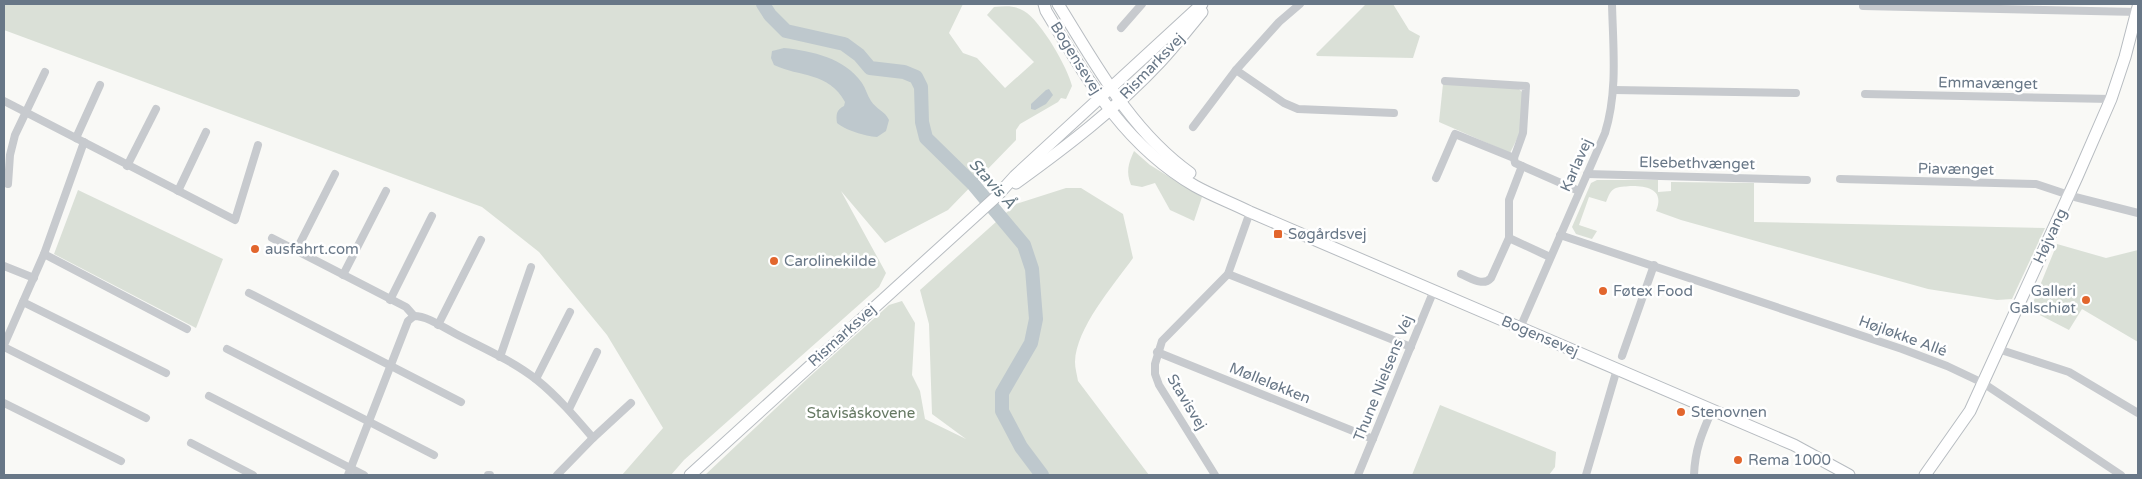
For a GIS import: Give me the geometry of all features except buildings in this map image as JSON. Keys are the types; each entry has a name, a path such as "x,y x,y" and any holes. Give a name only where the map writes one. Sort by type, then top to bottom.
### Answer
{"main road":[{"name":"Bogensevej","path":"1058,4 1102,74 1110,100 1138,143 1195,185 1250,212 1794,445 1849,475"},
{"name":"Rismarksvej","path":"690,475 996,197 1015,176 1160,62 1209,4"},
{"path":"1046,6 1050,25 1110,100"},
{"path":"1046,6 1110,100"},
{"path":"1102,74 1117,74 1172,26 1199,6"},
{"name":"Rismarksvej","path":"1110,100 1199,6"},
{"name":"Højvang","path":"1925,475 1957,432 1970,411 1983,383 2111,99 2138,10"},
{"name":"Bogensevej","path":"1110,100 1188,171 1228,201"},
{"path":"996,197 1061,156 1110,100"}],"street":[{"path":"1121,28 1142,4"},
{"path":"1193,127 1236,70 1280,22 1300,4"},
{"name":"Karlavej","path":"1520,328 1605,133 1611,112 1614,90 1612,4"},
{"path":"1863,6 2138,10"},
{"path":"1236,70 1284,103 1298,109 1394,113"},
{"path":"8,184 10,155 15,134 45,72"},
{"path":"1445,80 1526,86 1523,133 1514,158"},
{"path":"76,138 100,85"},
{"path":"1614,90 1796,93"},
{"name":"Emmavænget","path":"1865,94 2111,99"},
{"path":"4,101 235,220 258,145"},
{"path":"127,166 156,108"},
{"path":"178,192 206,132"},
{"path":"1436,178 1455,134 1514,158 1515,162 1522,166 1579,191"},
{"path":"84,142 44,254 4,346 146,418"},
{"path":"1460,274 1482,282 1488,282 1491,278 1509,238 1509,200 1522,166"},
{"path":"296,250 336,174"},
{"name":"Elsebethvænget","path":"1587,174 1807,180"},
{"name":"Piavænget","path":"1840,180 2036,184 2069,195 2138,213"},
{"path":"344,275 386,192"},
{"path":"1157,352 1162,341 1228,274 1250,212"},
{"path":"390,300 432,216"},
{"name":"Højløkke Allé","path":"1560,235 1902,349 1947,366 1983,383 2121,475"},
{"path":"272,238 406,307 414,316"},
{"path":"1509,238 1550,257"},
{"path":"438,325 481,240"},
{"path":"44,254 187,329"},
{"path":"4,266 34,278"},
{"path":"1622,356 1654,266"},
{"path":"500,357 530,267"},
{"path":"1228,274 1411,347"},
{"name":"Thune Nielsens Vej","path":"1358,475 1434,290"},
{"path":"249,293 461,402"},
{"path":"23,302 166,373"},
{"path":"536,379 570,312"},
{"path":"349,472 408,321 414,316 419,316 438,325 500,357 536,379 569,409 593,438"},
{"path":"227,349 434,455"},
{"path":"1998,349 2069,372 2138,413"},
{"path":"569,409 597,352"},
{"name":"Mølleløkken","path":"1157,352 1373,439"},
{"name":"Stavisvej","path":"1157,352 1155,374 1159,385 1216,475"},
{"path":"1586,475 1617,368"},
{"path":"209,396 349,472 364,475"},
{"path":"4,403 121,462"},
{"path":"557,475 630,403"},
{"path":"1694,475 1694,456 1712,410"},
{"path":"191,444 253,475"}],"green space":[{"name":"Stavisåskovene","path":"4,4 963,4 949,33 963,53 977,58 1005,88 1034,62 987,15 994,7 1010,6 1024,11 1031,16 1046,34 1060,57 1072,86 1066,99 1061,98 1058,102 1020,124 1016,130 1016,140 948,210 885,243 841,191 886,273 879,287 684,460 671,475 622,475 663,428 607,335 539,252 482,207 4,30"},
{"path":"1366,4 1393,4 1409,30 1420,36 1413,58 1317,56 1316,54"},
{"path":"1443,84 1518,88 1523,93 1520,133 1510,153 1439,122"},
{"path":"1134,151 1150,165 1202,197 1194,221 1170,210 1155,183 1142,187 1131,185 1128,168"},
{"path":"1597,180 1658,180 1658,192 1671,191 1671,182 1754,183 1754,222 2045,228 2012,299 1997,300 1928,289 1681,220 1656,211 1658,198 1656,193 1653,190 1642,187 1616,188 1611,192 1606,202 1589,197 1579,225 1597,231 1592,239 1576,234 1572,227 1591,183"},
{"path":"1066,188 1081,188 1123,214 1133,258 1106,294 1089,322 1077,349 1075,364 1078,381 1149,475 705,475 889,305 902,301 915,323 912,375 920,391 925,419 966,439 932,414 929,324 920,290 1016,204"},
{"path":"78,190 223,259 196,328 54,254"},
{"name":"Galleri Galschiøt","path":"2057,244 2106,258 2138,250 2138,342 2082,309 2069,330 2030,310"},
{"path":"1440,405 1556,452 1555,467 1549,475 1412,475"}],"shaded area":[{"path":"784,48 806,51 827,57 847,67 862,83 873,104 889,120 886,131 877,137 861,134 837,123 837,113 844,106 845,102 838,92 822,80 774,65 771,58 772,51"},
{"path":"1049,89 1053,95 1046,104 1035,110 1031,109 1031,104"}],"waterway":[{"name":"Stavis Å","path":"763,4 770,15 786,31 844,44 859,55 870,68 904,72 916,77 921,87 922,122 926,138 973,184 1024,245 1032,269 1036,319 1031,343 1002,393 1002,411 1021,447 1042,475"}],"place":[{"name":"Søgårdsvej","path":"1278,234"},
{"name":"ausfahrt.com","path":"255,249"},
{"name":"Carolinekilde","path":"774,261"},
{"name":"Føtex Food","path":"1603,291"},
{"name":"Galleri Galschiøt","path":"2086,300"},
{"name":"Stenovnen","path":"1681,412"},
{"name":"Rema 1000","path":"1738,460"}]}
